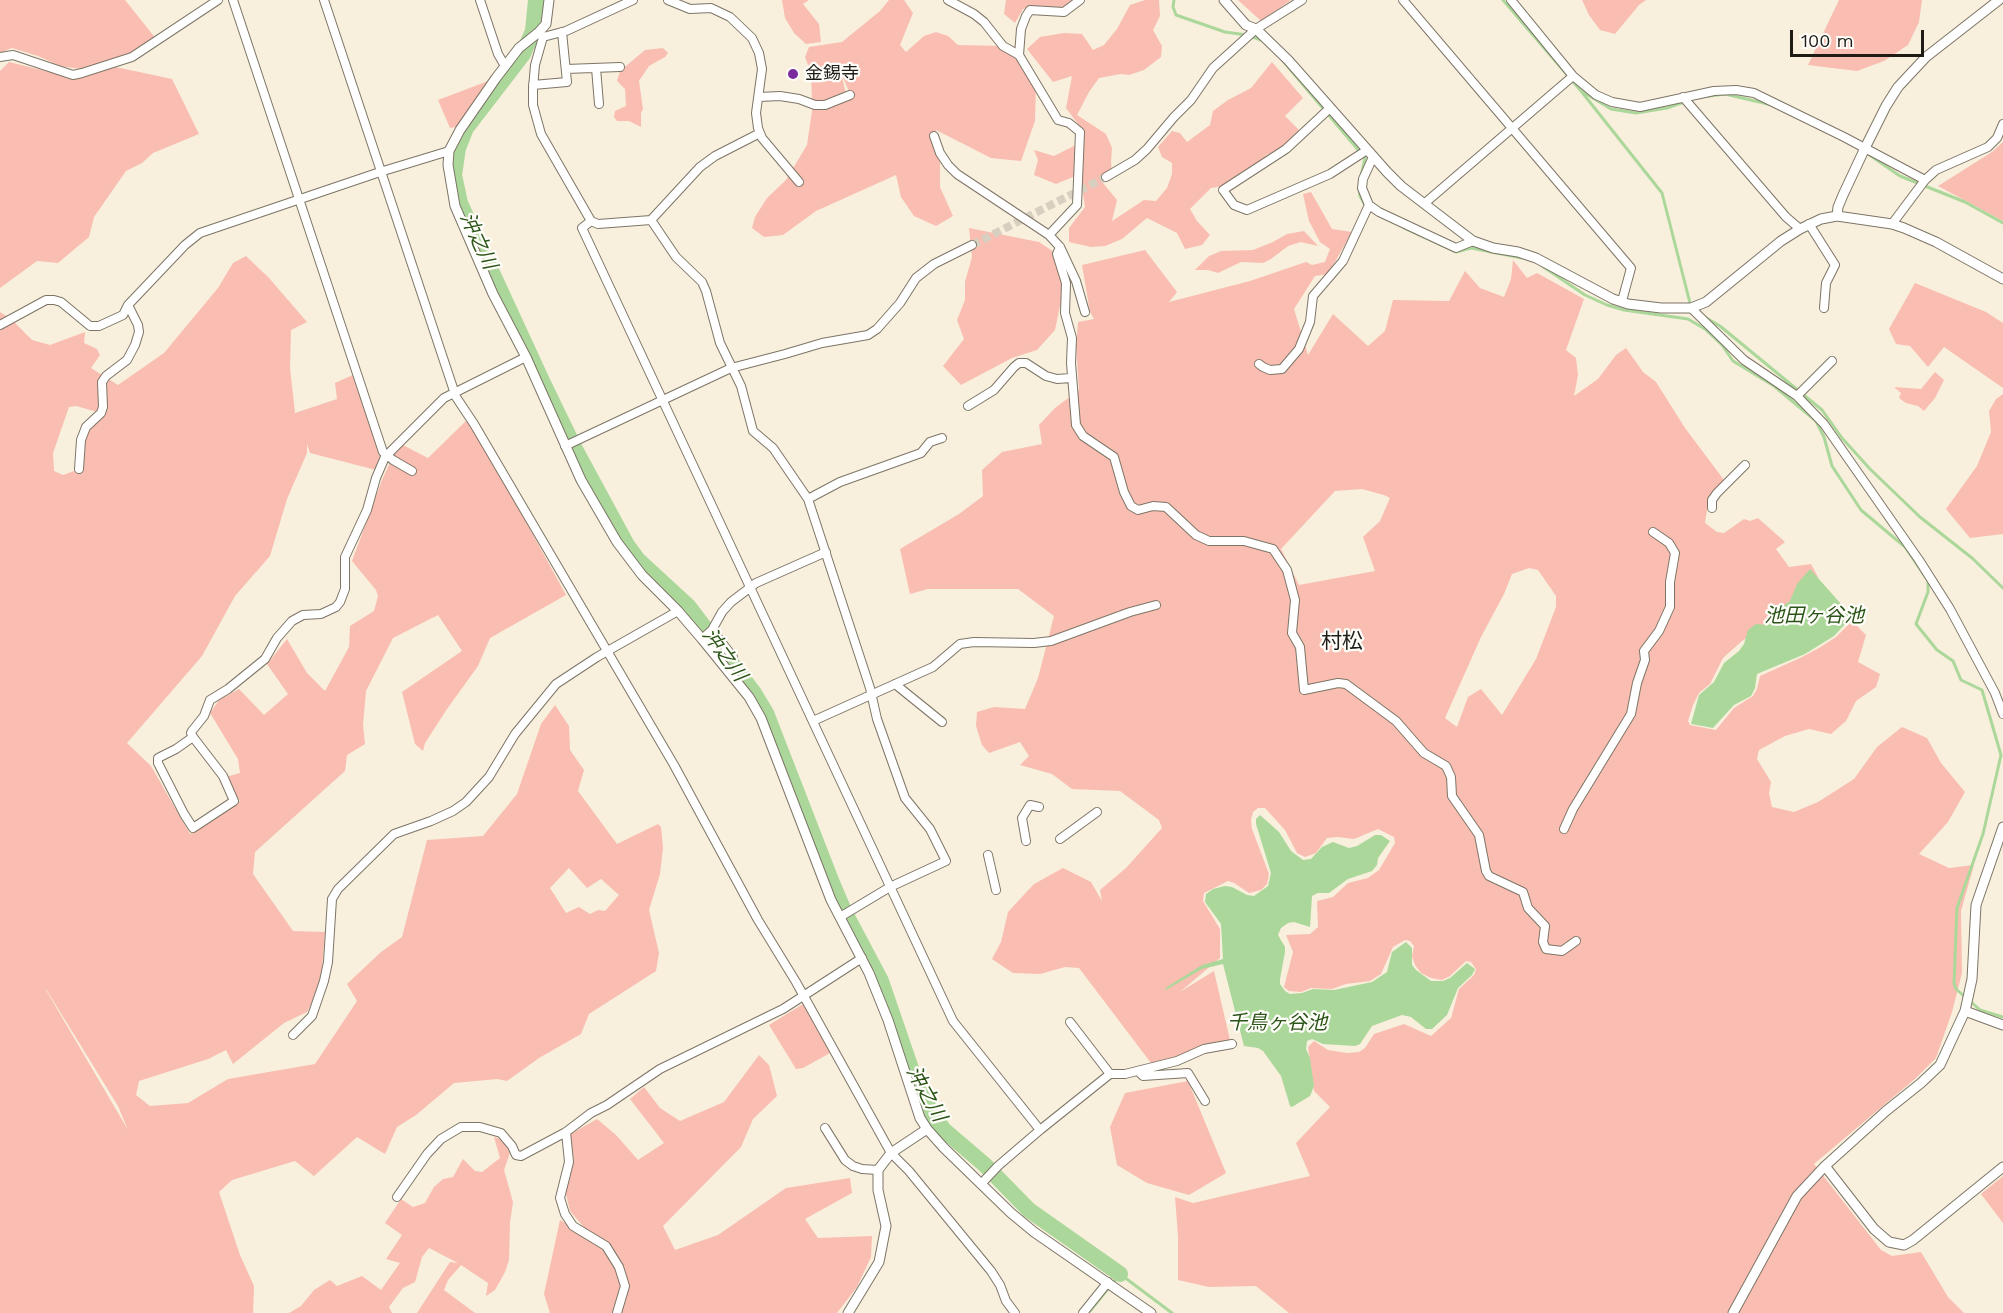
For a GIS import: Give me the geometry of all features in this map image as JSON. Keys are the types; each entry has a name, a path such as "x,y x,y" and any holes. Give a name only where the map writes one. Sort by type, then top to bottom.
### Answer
{"street":[{"path":"0,57 13,55 46,64 73,75 82,73 132,57 218,0"},
{"path":"233,0 383,452 412,471"},
{"path":"324,0 453,392 674,765 758,920 891,1153 909,1171 991,1271 1006,1301 1016,1313"},
{"path":"480,0 498,54 505,66"},
{"path":"549,0 546,24 541,34 535,66 533,105 541,135 591,221 598,224 651,220 700,167 715,156 760,133"},
{"path":"633,0 619,3 562,32 541,34 519,48 460,130 449,151 448,165 455,206 493,294 526,357 581,480 617,542 642,574 702,639 749,697 761,718 770,736 831,900 862,958 888,1020 920,1118 944,1148 1011,1213 1055,1248 1151,1313"},
{"path":"668,0 690,9 711,8 730,17 752,38 759,53 762,69 756,113 760,133 799,182"},
{"path":"948,0 974,14 984,22 1003,46 1019,55 1058,120 1069,123 1080,132 1077,205 1049,235"},
{"path":"1019,55 1021,29 1030,10 1064,12 1080,0"},
{"path":"1224,0 1246,26 1256,29 1288,60 1401,186 1473,241 1536,258 1613,299 1661,308 1691,308 1706,302 1781,241 1804,226 1837,216 1892,224 1936,242 2003,279"},
{"path":"1106,177 1135,160 1147,149 1191,100 1213,68 1256,29 1302,0"},
{"path":"1403,0 1631,268 1622,301"},
{"path":"1511,0 1573,76 1596,95 1626,105 1640,106 1683,97 1736,90 1754,93 1925,180"},
{"path":"1837,216 1838,207 1886,106 1910,72 1999,0"},
{"path":"533,85 567,81 562,32"},
{"path":"566,69 620,67"},
{"path":"596,68 599,104"},
{"path":"1425,203 1573,76"},
{"path":"759,97 780,96 799,99 815,105 825,105 850,94"},
{"path":"1683,97 1786,217 1804,226 1835,265 1826,283 1824,308"},
{"path":"1330,108 1287,149 1223,190 1234,205 1247,210 1370,154"},
{"path":"1892,224 1925,180 1936,170 1988,147 1997,138 2003,124"},
{"path":"934,136 940,153 957,174 1049,235 1059,247 1076,281 1085,312"},
{"path":"0,325 46,300 61,302 90,326 99,326 123,315 128,305 185,245 200,233 449,151"},
{"path":"1370,154 1362,188 1369,205 1379,212 1456,248 1473,241"},
{"path":"1259,364 1270,370 1282,369 1299,350 1310,322 1313,296 1344,261 1369,205"},
{"path":"651,220 676,257 702,282 720,343 741,386 753,431 773,448 808,499 872,693 877,719 905,798 930,829 946,861 890,887 840,917"},
{"path":"591,221 582,228 953,1021 1041,1130"},
{"path":"565,446 731,368 822,343 868,335 900,303 916,278 934,264 972,245"},
{"path":"1059,247 1057,254 1066,283 1065,313 1072,338 1071,378 1076,425 1083,436 1114,457 1124,492 1131,506 1138,510 1153,506 1166,507 1196,535 1209,541 1244,541 1273,549 1287,570 1294,593 1295,613 1292,633 1300,647 1304,690 1338,683 1346,684 1396,722 1424,753 1446,766 1451,777 1452,796 1479,835 1489,876 1523,892 1528,908 1545,926 1543,942 1546,949 1562,951 1576,941"},
{"path":"80,469 81,440 86,427 101,413 103,407 102,382 106,376 127,360 139,332 128,305"},
{"path":"1691,308 1744,360 1797,396 1824,424 1919,560 1950,609 1995,693 2003,714"},
{"path":"193,737 158,758 158,763 193,828 234,801 223,776 191,733 204,716 210,700 228,689 265,659 277,638 292,621 303,615 321,614 336,607 340,602 345,590 345,557 364,516 376,478 387,455 444,398 526,357"},
{"path":"1797,396 1832,361"},
{"path":"968,406 993,390 1019,363 1026,363 1046,376 1057,379 1071,378"},
{"path":"808,499 840,482 921,453 930,442 942,438"},
{"path":"1713,508 1712,500 1717,493 1745,465"},
{"path":"1564,829 1573,809 1631,714 1637,683 1645,660 1644,651 1659,631 1670,607 1670,582 1674,553 1669,543 1653,532"},
{"path":"702,639 712,630 722,612 750,588 826,552"},
{"path":"813,721 933,667 960,644 1051,641 1130,612 1156,605"},
{"path":"293,1035 312,1016 321,993 328,962 332,899 338,889 394,834 431,821 466,802 489,777 515,734 556,684 678,611"},
{"path":"712,630 733,657"},
{"path":"895,684 942,722"},
{"path":"1026,841 1022,818 1030,805 1039,807"},
{"path":"1060,839 1097,812"},
{"path":"1733,1313 1797,1196 1825,1166 1940,1065 1965,1011 1972,979 1976,905 2003,827"},
{"path":"988,855 996,890"},
{"path":"398,1197 427,1154 441,1139 461,1127 492,1128 501,1133 516,1155 521,1156 566,1132 591,1113 607,1105 660,1069 804,997 862,958"},
{"path":"1965,1011 2003,1025"},
{"path":"1070,1022 1110,1074"},
{"path":"981,1184 998,1166 1110,1074 1138,1071 1177,1061 1204,1049 1232,1044"},
{"path":"1138,1071 1143,1076 1188,1073 1205,1101"},
{"path":"825,1128 845,1160 862,1169 878,1170"},
{"path":"848,1313 879,1262 886,1226 878,1190 878,1170 891,1153 927,1129"},
{"path":"566,1132 568,1161 560,1198 565,1214 573,1226 606,1246 619,1267 625,1286 617,1313"},
{"path":"1825,1166 1874,1229 1889,1242 1904,1245 2003,1167"},
{"path":"1083,1313 1108,1282"}],"shaded area":[{"path":"0,0 125,0 157,40 129,54 81,69 60,66 12,48 0,53"},
{"path":"782,0 809,0 803,4 819,24 821,42 806,44 794,33 785,18"},
{"path":"889,0 904,0 913,13 900,45 906,52 924,36 936,32 948,36 958,45 1003,46 1019,55 1036,81 1035,121 1021,161 991,158 936,130 940,187 953,216 936,226 914,216 901,197 896,175 816,211 783,235 764,237 752,228 755,217 767,198 786,180 807,145 813,104 830,107 850,94 841,73 846,94 825,105 812,101 811,73 805,57 809,47 842,42 880,11"},
{"path":"1006,0 1074,0 1061,8 1033,6 1023,9 1015,23 1004,14"},
{"path":"1145,0 1159,0 1160,16 1153,30 1162,46 1161,57 1144,70 1129,75 1099,78 1077,115 1106,134 1112,148 1112,173 1103,183 1117,200 1112,221 1144,200 1156,201 1167,188 1172,174 1172,163 1162,157 1158,147 1172,131 1180,133 1187,142 1210,125 1213,111 1251,88 1272,62 1303,98 1285,116 1303,134 1280,152 1265,155 1273,157 1230,185 1211,188 1190,209 1210,235 1202,245 1185,249 1177,233 1147,218 1122,239 1105,246 1091,247 1069,242 1069,228 1085,207 1080,174 1056,184 1034,175 1038,160 1034,150 1054,156 1084,141 1081,128 1066,108 1072,76 1053,82 1027,49 1040,37 1064,33 1082,34 1093,50 1104,45 1117,29 1130,5"},
{"path":"1238,0 1291,0 1261,21"},
{"path":"1582,0 1646,0 1639,5 1615,34 1600,30"},
{"path":"1839,0 1922,0 1919,22 1908,45 1884,61 1857,71 1808,65"},
{"path":"663,48 668,53 649,66 639,81 643,109 641,127 629,121 617,121 614,117 615,111 626,106 625,89 617,81 620,71 645,50"},
{"path":"9,62 74,78 111,66 172,79 199,134 153,153 142,163 126,171 94,217 89,237 58,263 37,261 0,288 0,71"},
{"path":"496,78 456,127 450,128 438,100"},
{"path":"2003,142 2003,221 1938,186 1992,152"},
{"path":"1311,192 1332,229 1352,232 1328,274 1315,276 1294,309 1308,355 1333,314 1368,346 1385,331 1393,300 1449,301 1465,271 1480,288 1504,297 1511,279 1513,260 1527,278 1537,273 1584,299 1566,350 1576,358 1578,375 1574,396 1598,379 1616,355 1626,348 1643,372 1656,382 1685,428 1724,480 1709,497 1705,523 1717,532 1724,533 1744,519 1750,521 1758,518 1785,542 1776,549 1789,567 1811,564 1818,577 1798,588 1790,602 1771,621 1742,641 1723,658 1710,684 1699,693 1693,705 1688,721 1690,725 1716,730 1734,708 1753,696 1760,676 1819,648 1836,637 1852,621 1866,635 1858,662 1880,674 1876,687 1856,701 1846,721 1831,734 1809,729 1785,736 1759,750 1757,759 1771,782 1769,793 1772,807 1794,812 1818,802 1854,779 1877,747 1902,727 1927,738 1941,763 1965,792 1948,822 1919,854 1949,868 1974,865 1961,911 1962,973 1952,1012 1936,1058 1916,1078 1814,1164 1881,1250 1892,1256 1921,1252 1948,1297 1964,1313 1289,1313 1256,1286 1209,1287 1178,1280 1175,1197 1193,1203 1310,1176 1296,1143 1330,1107 1314,1091 1308,1047 1314,1041 1328,1050 1359,1052 1365,1048 1374,1034 1404,1024 1431,1036 1451,1018 1459,989 1474,975 1476,969 1471,962 1466,961 1450,976 1442,980 1431,978 1421,973 1415,965 1412,956 1414,946 1410,941 1405,940 1393,947 1381,974 1370,981 1346,984 1332,989 1311,988 1301,992 1289,991 1284,987 1293,952 1286,935 1310,934 1318,927 1317,901 1333,897 1348,883 1368,878 1379,870 1395,843 1394,837 1378,829 1354,839 1327,838 1316,853 1305,857 1297,853 1285,830 1265,808 1258,808 1253,812 1251,820 1252,829 1269,874 1267,884 1261,890 1249,893 1228,881 1204,893 1203,901 1220,929 1220,958 1180,992 1214,971 1230,1040 1227,1043 1151,1063 1079,968 1065,967 1040,974 1013,973 992,959 1001,942 1008,912 1034,884 1063,868 1091,882 1102,901 1100,890 1126,868 1162,828 1159,820 1120,791 1072,789 1052,774 1020,765 1029,756 1020,742 989,753 982,745 976,726 977,712 994,707 1025,709 1038,678 1054,616 1018,589 928,589 910,594 900,549 959,514 983,496 982,470 1002,452 1042,444 1039,425 1055,408 1079,390 1076,346 1078,322 1094,319 1090,312 1082,265 1145,250 1177,292 1169,302 1250,281 1306,262 1312,265 1325,262 1330,249 1320,242 1309,221 1303,194","holes":["1362,489 1390,498 1380,521 1363,537 1375,571 1299,585 1281,549 1335,491","1529,568 1538,570 1556,596 1556,607 1536,659 1502,715 1481,689 1468,697 1457,727 1445,718 1481,637 1512,574"]},
{"path":"969,228 1039,242 1054,252 1063,291 1055,330 1037,350 1012,358 961,385 943,366 964,339 957,320 965,300 965,282 972,257"},
{"path":"1304,231 1318,246 1301,242 1288,246 1263,263 1241,262 1218,273 1195,270 1209,256 1221,251 1253,250 1287,234"},
{"path":"246,256 269,278 307,322 291,330 290,368 295,413 337,399 335,383 355,374 379,451 380,461 376,470 310,453 307,444 307,453 287,499 270,556 235,596 202,656 127,743 151,766 190,834 240,801 226,777 240,773 238,759 210,713 219,700 239,689 264,715 288,694 267,664 287,639 307,673 325,691 349,647 350,626 374,611 378,596 376,590 352,561 382,480 399,443 428,458 469,418 566,595 490,638 478,666 425,743 423,751 415,744 402,692 462,651 438,615 393,638 366,691 363,725 365,744 347,755 345,771 255,852 253,874 293,931 325,932 318,990 307,1012 284,1023 233,1064 226,1050 208,1059 139,1081 136,1095 150,1106 188,1103 228,1079 315,1064 357,1001 347,984 381,952 402,937 427,840 483,836 517,794 541,724 555,705 569,726 570,750 584,770 578,791 617,844 658,824 661,827 663,848 660,874 649,910 659,953 656,971 589,1014 581,1034 539,1058 507,1081 497,1079 454,1083 416,1115 397,1127 385,1154 357,1137 314,1176 295,1161 232,1180 219,1192 240,1255 254,1286 253,1313 0,1313 0,312 11,319 32,340 50,345 85,332 84,343 97,349 100,355 91,368 118,385 164,353 218,288 233,263","holes":["76,406 101,413 89,424 77,470 63,475 54,471 53,453 69,407","569,868 587,888 601,879 619,895 605,911 598,910 590,914 579,907 566,913 550,888","46,990 118,1106 128,1130"]},
{"path":"1915,283 1986,312 2003,323 2003,388 1944,347 1928,367 1910,346 1896,344 1889,329"},
{"path":"1935,372 1944,380 1935,398 1924,411 1899,398 1901,393 1894,387 1921,389"},
{"path":"2003,394 2003,534 1970,538 1946,509 1977,466 1991,432 1989,411 1996,399"},
{"path":"803,1004 830,1053 803,1068 796,1069 769,1025"},
{"path":"759,1055 769,1065 777,1096 753,1119 741,1147 663,1226 675,1250 718,1235 786,1188 850,1178 852,1193 805,1219 818,1238 872,1236 871,1257 857,1287 837,1313 550,1313 544,1294 560,1220 594,1239 570,1211 566,1194 566,1172 574,1158 567,1136 597,1119 616,1135 638,1160 664,1143 630,1099 644,1087 660,1108 680,1121 724,1102"},
{"path":"1188,1081 1226,1173 1189,1195 1147,1183 1117,1165 1110,1127 1125,1093"},
{"path":"494,1137 504,1140 510,1153 504,1170 513,1202 509,1260 495,1290 486,1296 488,1283 461,1265 448,1280 444,1290 475,1313 417,1313 450,1262 458,1263 429,1248 422,1257 415,1282 403,1288 389,1307 392,1313 289,1313 301,1306 314,1290 330,1280 337,1286 362,1276 381,1290 400,1263 386,1259 402,1235 385,1223 401,1199 413,1207 425,1203 434,1187 443,1179 453,1177 463,1159 475,1171 482,1172 500,1158"},
{"path":"2003,1176 2003,1223 1981,1194"}],"water":[{"name":"池田ヶ谷池","path":"1810,569 1849,613 1850,619 1834,636 1805,654 1757,674 1751,696 1734,705 1713,728 1691,724 1699,695 1714,682 1724,663 1739,651 1744,644 1748,630 1756,624 1768,625 1776,619 1780,608 1790,601 1797,584"},
{"name":"千鳥ヶ谷池","path":"1260,815 1279,832 1291,851 1303,860 1311,859 1322,847 1333,842 1349,848 1375,835 1381,835 1390,841 1372,871 1348,879 1329,893 1318,893 1312,896 1310,927 1294,922 1281,928 1278,935 1285,947 1285,952 1280,984 1285,991 1290,994 1313,989 1334,990 1372,982 1387,972 1392,952 1406,942 1412,948 1412,965 1431,981 1443,981 1450,978 1467,963 1475,969 1458,988 1447,1015 1432,1029 1426,1029 1411,1017 1402,1015 1372,1026 1360,1044 1355,1046 1323,1044 1312,1039 1307,1041 1306,1049 1310,1058 1314,1086 1310,1096 1292,1107 1281,1076 1263,1051 1244,1046 1223,964 1202,969 1164,991 1202,965 1223,959 1221,924 1205,902 1206,894 1213,889 1225,886 1254,896 1268,886 1271,873 1256,824 1256,819"}],"waterway":[{"name":"沖之川","path":"536,0 533,31 523,54 466,128 458,148 454,175 460,203 575,449 627,545 638,560 689,607 754,693 766,713 832,883 881,981 916,1083 935,1118 944,1130 985,1165 1029,1210 1120,1274"},
{"path":"1174,0 1173,7 1176,15 1225,32 1247,35 1261,40"},
{"path":"1503,0 1581,91 1662,193 1691,307"},
{"path":"1283,61 1365,158 1360,180"},
{"path":"1583,92 1611,109 1636,113 1667,108 1684,102"},
{"path":"1702,97 1725,94 1772,105"},
{"path":"1868,154 1900,176 1965,202 2003,223"},
{"path":"1359,189 1365,205"},
{"path":"1404,228 1456,252 1471,248 1522,258"},
{"path":"1542,266 1585,295 1607,305 1624,310 1688,319 1705,329 1722,345 1733,361 1774,386 1816,421 1824,437 1832,466 1861,510 1905,547 1928,581 1928,592 1916,624 1937,650 1953,661 1961,680 1982,690 2001,755 1983,834 1957,908 1954,983 1956,989 1965,997"},
{"path":"1703,316 1720,326 1822,410 1842,438 1870,469 1920,517 1972,558 2003,588"},
{"path":"1970,1001 1980,1010 2003,1017"},
{"path":"1090,1311 1120,1274 1172,1313"}],"tunnel":[{"path":"972,245 1106,177"}],"place":[{"name":"金錫寺","path":"793,74"}],"district":[{"name":"村松","path":"1342,642"}]}
